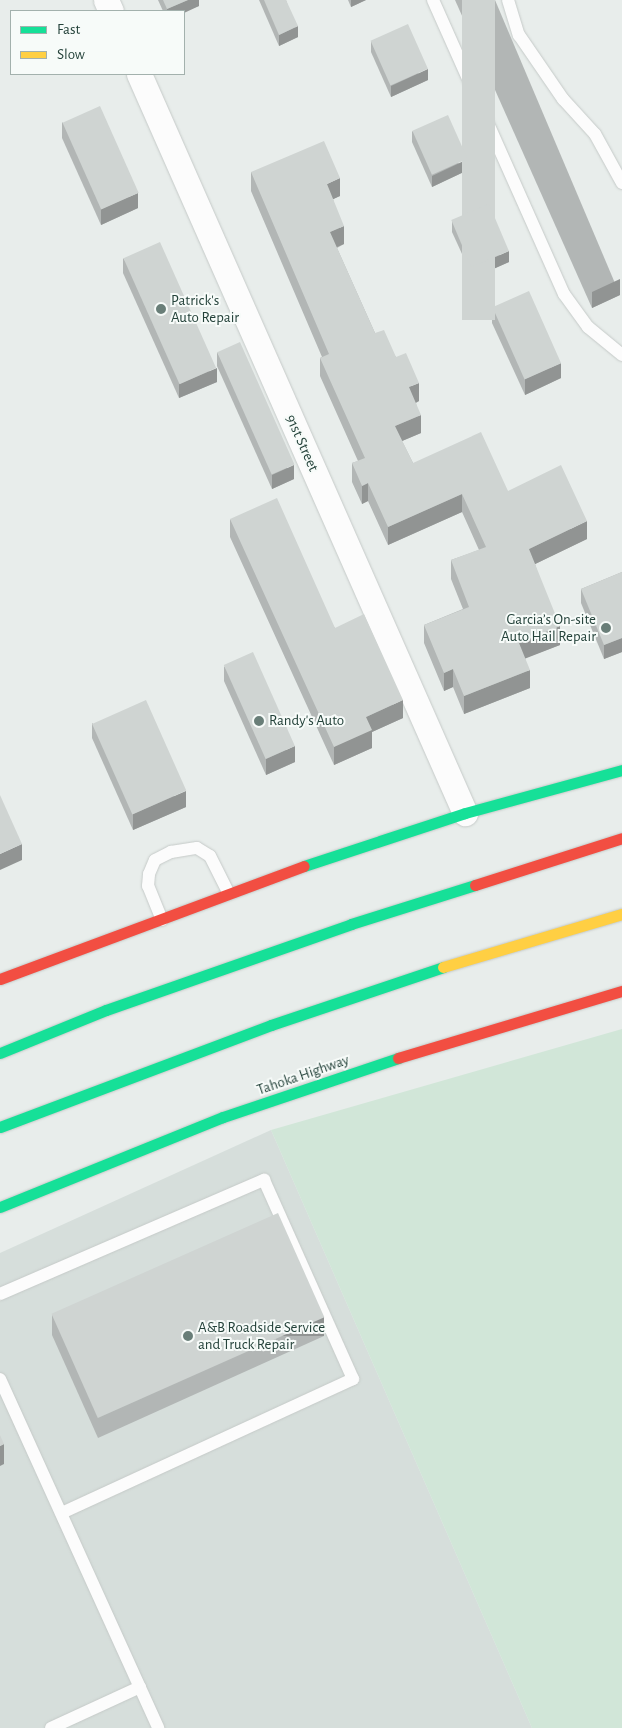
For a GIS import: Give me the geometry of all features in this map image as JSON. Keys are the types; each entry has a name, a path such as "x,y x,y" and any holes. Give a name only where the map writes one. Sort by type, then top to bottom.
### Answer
{"main road":[{"path":"0,979 229,894 465,813 622,770"},
{"path":"0,1044 86,1018 457,888 622,838"},
{"path":"0,1127 58,1103 420,974 622,914"},
{"name":"Tahoka Highway","path":"0,1207 223,1117 456,1039 622,991"},
{"path":"0,1053 86,1018"},
{"path":"0,1135 58,1103"}],"street":[{"name":"91st Street","path":"139,75 465,813"}],"lane":[{"path":"434,0 564,294 588,327 622,356"},
{"path":"508,0 519,36 563,99 595,134 622,183"},
{"path":"162,920 148,886 149,874 155,860 171,852 197,848 210,856 229,894"},
{"path":"0,1294 264,1180 353,1379 61,1513"},
{"path":"0,1379 158,1728"},
{"path":"51,1728 140,1687"}],"shaded area":[{"path":"271,1130 532,1728 0,1728 0,1253"}],"green space":[{"path":"622,1029 622,1728 532,1728 271,1130"}],"building":[{"path":"163,0 188,0 167,9"},
{"path":"264,0 286,0 298,26 279,35"},
{"path":"462,0 495,0 495,320 462,320"},
{"path":"408,24 428,69 390,85 371,41"},
{"path":"100,106 139,193 101,209 63,123"},
{"path":"448,115 468,159 432,175 412,131"},
{"path":"324,141 340,178 327,184 344,226 330,232 375,333 384,330 396,357 406,353 419,383 409,387 421,415 395,426 413,463 481,432 508,491 561,465 587,521 529,549 560,626 519,643 530,670 464,696 453,669 444,673 424,625 469,607 451,560 486,547 462,494 388,527 368,483 362,486 352,463 365,458 320,358 329,354 251,172"},
{"path":"489,204 509,251 471,267 451,220"},
{"name":"Patrick's Auto Repair","path":"160,242 216,368 180,384 123,258"},
{"path":"529,291 561,363 525,379 492,307"},
{"path":"240,342 295,464 272,475 217,352"},
{"path":"277,498 335,628 364,614 403,700 366,717 372,730 334,747 230,519"},
{"name":"Garcia’s On-site Auto Hail Repair","path":"622,572 622,638 604,645 581,589"},
{"name":"Randy's Auto","path":"253,652 295,746 266,759 224,665"},
{"path":"146,700 186,790 132,814 92,724"},
{"path":"0,795 22,844 0,854"},
{"name":"A&B Roadside Service and Truck Repair","path":"278,1213 324,1317 98,1418 51,1314"},
{"path":"0,1435 4,1444 0,1446"}],"traffic: fast":[{"path":"304,866 465,813 622,770"},
{"path":"0,1053 106,1010 351,924 475,885"},
{"path":"0,1127 271,1025 443,967"},
{"path":"0,1207 223,1117 398,1058"}],"traffic: slow":[{"path":"443,967 622,914"}],"traffic: jam":[{"path":"475,885 622,838"},
{"path":"0,979 304,866"},
{"path":"398,1058 622,991"}],"place":[{"name":"Patrick's Auto Repair","path":"161,309"},
{"name":"Garcia’s On-site Auto Hail Repair","path":"606,628"},
{"name":"Randy's Auto","path":"259,721"},
{"name":"A&B Roadside Service and Truck Repair","path":"188,1336"}]}
